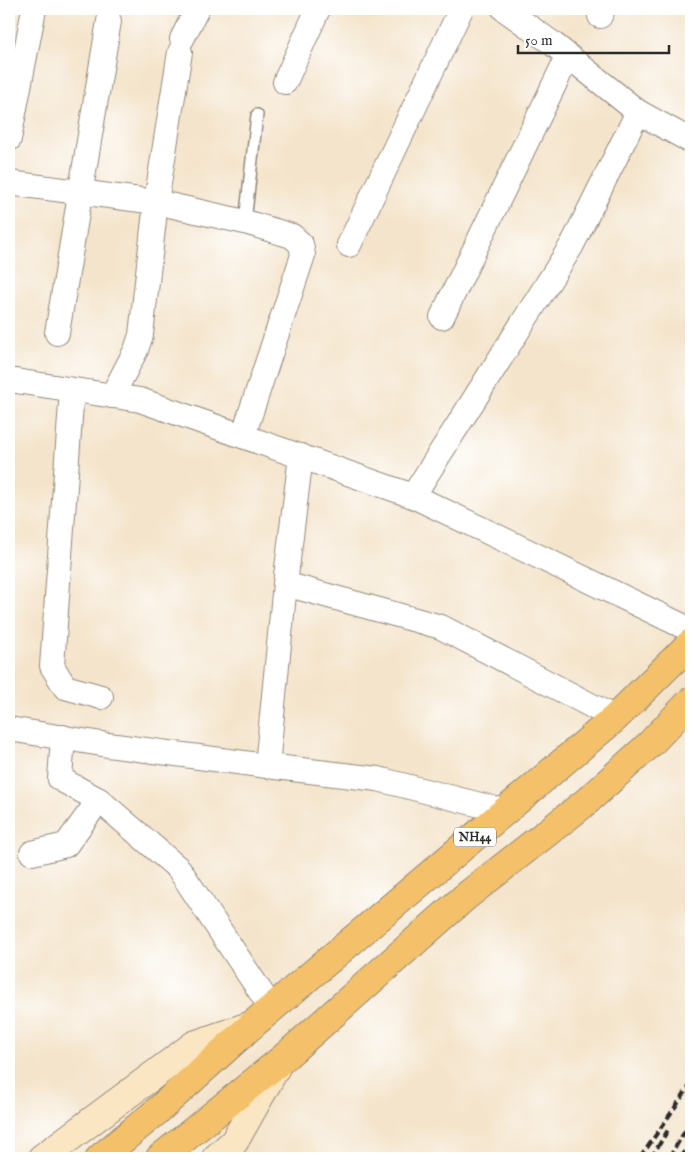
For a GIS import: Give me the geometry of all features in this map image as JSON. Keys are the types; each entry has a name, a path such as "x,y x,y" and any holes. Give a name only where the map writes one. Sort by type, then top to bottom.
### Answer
{"highway":[{"name":"NH44","path":"100,1158 156,1112 262,1017 615,718 691,643"},
{"name":"NH44","path":"169,1150 280,1061 465,897 586,802 650,744 691,701"}],"main road":[{"path":"42,1158 194,1045 262,1017"},
{"path":"216,1158 234,1142 280,1061"}],"street":[{"path":"9,139 34,9"},
{"path":"112,396 136,350 141,335 156,202 181,46 197,9"},
{"path":"285,82 318,9"},
{"path":"349,245 461,9"},
{"path":"504,9 568,56 638,112 691,141"},
{"path":"57,333 108,21"},
{"path":"442,317 568,56"},
{"path":"413,496 572,245 638,112"},
{"path":"9,183 156,202 244,222 292,236 301,244 303,255 243,436"},
{"path":"9,380 140,400 413,496 691,630"},
{"path":"72,390 52,666 65,687 101,697"},
{"path":"267,766 285,584 301,456"},
{"path":"285,584 441,626 615,718"},
{"path":"9,729 267,766 378,778 504,811"},
{"path":"63,737 60,779 99,800 179,869 262,1017"},
{"path":"32,853 66,845 99,800"}],"lane":[{"path":"244,222 257,115"}],"railway":[{"path":"640,1158 691,1084"},
{"path":"669,1158 691,1121"},
{"path":"651,1158 668,1130"},
{"path":"681,1158 691,1138"}]}
